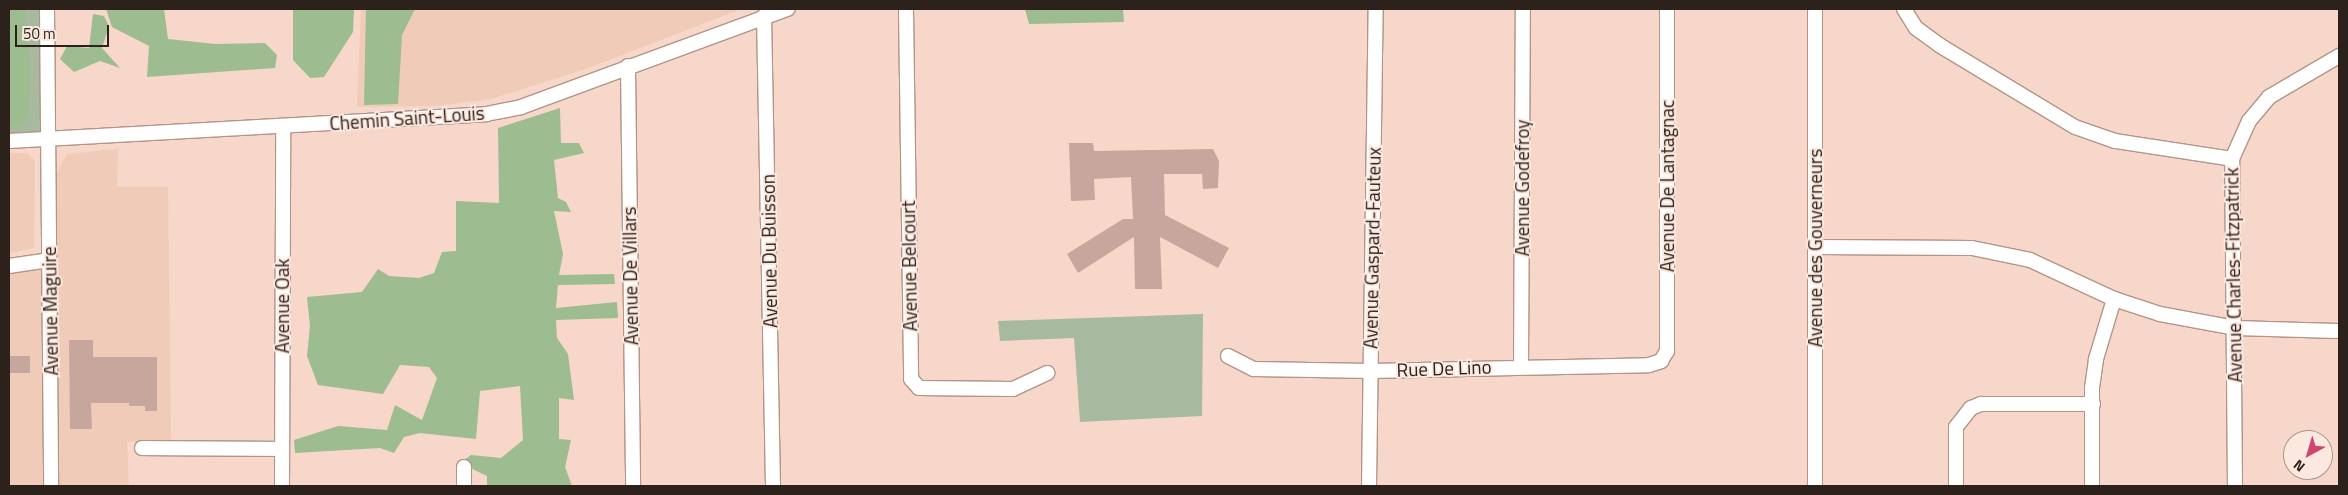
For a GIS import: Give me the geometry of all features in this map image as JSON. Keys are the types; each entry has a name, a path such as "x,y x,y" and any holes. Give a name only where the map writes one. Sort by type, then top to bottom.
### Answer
{"street":[{"name":"Avenue Maguire","path":"47,9 46,137 51,486"},
{"name":"Chemin Saint-Louis","path":"9,141 46,137 486,114 522,107 628,66 788,9"},
{"name":"Avenue Belcourt","path":"906,9 911,379 919,388 1013,389 1047,373"},
{"name":"Avenue Gaspard-Fauteux","path":"1369,486 1376,9"},
{"name":"Avenue Godefroy","path":"1522,366 1523,9"},
{"name":"Avenue De Lantagnac","path":"1661,361 1667,351 1667,9"},
{"name":"Avenue des Gouverneurs","path":"1814,486 1815,9"},
{"path":"1904,9 1916,28 1939,45 2075,127 2115,141 2232,159"},
{"name":"Avenue Du Buisson","path":"764,16 773,486"},
{"name":"Avenue Charles-Fitzpatrick","path":"2235,486 2232,159 2248,121 2269,96 2339,56"},
{"name":"Avenue De Villars","path":"628,66 633,486"},
{"name":"Avenue Oak","path":"282,486 283,126"},
{"path":"1816,247 1972,248 2030,260 2114,299 2160,314 2235,328 2339,331"},
{"path":"9,266 48,260"},
{"path":"2092,486 2093,404 2096,359 2114,299"},
{"name":"Rue De Lino","path":"1228,356 1254,369 1371,371 1522,366 1649,365 1661,361"},
{"path":"1956,486 1956,428 1972,408 1981,404 2093,404"},
{"path":"142,448 282,449"},
{"path":"464,467 464,486"}],"shaded area":[{"path":"361,9 741,9 586,69 491,99 436,106 357,107"},
{"path":"118,149 117,187 168,187 171,442 127,442 129,486 9,486 9,266 48,260 49,188 67,154"},
{"path":"9,153 27,153 35,161 34,248 9,253"}],"green space":[{"path":"9,9 47,9 47,140 9,140"},
{"path":"9,9 25,9 30,67 29,117 22,124 9,128"},
{"path":"106,9 164,9 168,39 215,44 265,43 277,55 275,68 147,77 149,46 112,27"},
{"path":"293,9 354,9 353,32 324,77 310,78 293,60"},
{"path":"366,9 415,9 402,35 398,104 364,105"},
{"path":"1025,9 1123,9 1124,22 1029,24"},
{"path":"93,14 104,16 109,26 102,48 120,68 100,61 74,72 60,59 67,46 89,48"},
{"path":"560,108 561,143 579,143 584,153 554,160 558,198 566,202 571,212 554,211 563,254 559,275 614,274 615,284 558,285 556,308 617,302 618,318 556,320 557,338 568,354 574,400 559,398 559,439 571,440 565,467 572,486 487,486 487,476 460,463 471,455 501,458 523,440 520,386 480,391 476,439 420,433 404,437 394,453 380,448 295,453 294,440 338,426 387,430 395,405 422,420 437,378 429,367 400,365 383,394 318,385 307,356 310,326 307,297 362,292 378,269 389,276 419,278 434,273 442,252 456,251 456,201 499,203 498,128"},
{"path":"1203,314 1202,416 1080,422 1074,338 1000,341 998,321"}],"building":[{"path":"1069,143 1093,143 1094,151 1213,149 1219,161 1218,188 1203,189 1202,174 1164,174 1165,215 1229,248 1218,268 1160,237 1162,289 1135,289 1134,237 1078,273 1067,254 1123,219 1133,219 1131,177 1094,179 1095,200 1071,201"},
{"path":"69,340 93,340 93,357 157,357 157,411 145,411 145,406 129,406 129,403 91,403 92,429 70,429"},
{"path":"9,356 30,356 30,373 9,373"}]}
